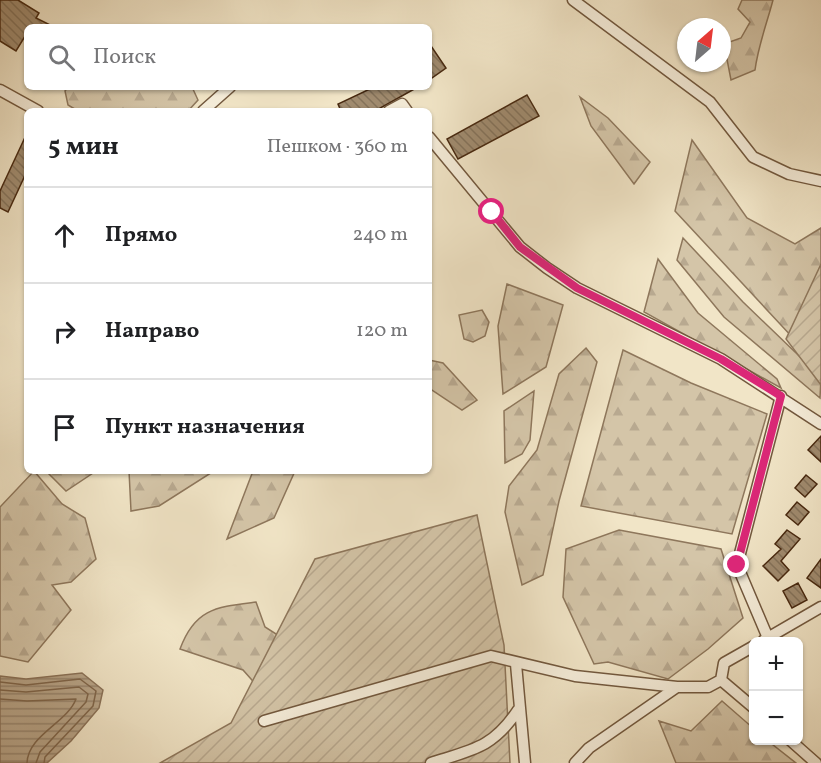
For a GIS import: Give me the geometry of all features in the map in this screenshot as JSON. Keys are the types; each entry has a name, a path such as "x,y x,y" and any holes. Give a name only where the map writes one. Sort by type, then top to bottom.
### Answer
{"street":[{"path":"573,0 710,102 753,157 789,174 821,181"},
{"path":"0,90 33,108"},
{"path":"206,108 227,90"},
{"path":"432,141 520,247 547,268 577,288 721,359 821,424"},
{"path":"764,637 737,565 781,396"},
{"path":"770,637 821,607"},
{"path":"722,680 724,663 749,648"},
{"path":"264,721 491,656 516,664 575,676 677,687 708,687 722,680"},
{"path":"516,664 518,710 525,763"},
{"path":"722,680 749,704"},
{"path":"575,763 589,748 677,687"},
{"path":"431,763 482,746 505,730 518,710"},
{"path":"795,745 816,763"}],"green space":[{"path":"742,0 773,0 760,43 755,70 731,80 731,42 741,38 750,22 738,9"},
{"path":"193,90 198,100 191,108 73,108 68,105 65,91"},
{"path":"580,97 608,118 650,162 634,184 591,126"},
{"path":"692,140 747,218 795,244 821,228 821,368 675,211"},
{"path":"683,238 743,302 821,377 820,398 724,317 677,260"},
{"path":"658,259 698,313 777,379 781,388 644,312"},
{"path":"821,264 821,385 786,339"},
{"path":"507,284 563,305 546,367 503,394 498,326"},
{"path":"482,310 489,322 485,336 473,342 464,339 459,315"},
{"path":"586,348 597,362 559,501 543,575 522,585 505,512 509,486 537,450 559,374"},
{"path":"623,350 691,383 767,414 732,534 581,506"},
{"path":"432,361 443,363 477,400 462,410 432,390"},
{"path":"534,391 530,440 522,454 505,463 504,411"},
{"path":"31,474 37,474 62,504 85,518 96,559 71,582 52,585 71,610 28,662 0,656 0,507"},
{"path":"49,474 92,474 66,491"},
{"path":"129,474 209,474 159,506 131,511"},
{"path":"252,474 294,474 274,518 227,539"},
{"path":"477,515 504,645 510,763 160,763 231,723 315,559"},
{"path":"619,530 721,549 743,618 708,649 668,679 608,662 594,664 563,597 566,549"},
{"path":"256,602 265,627 309,655 273,704 243,670 180,649 186,635 200,617 219,608"},
{"path":"722,701 749,725 749,745 773,745 796,763 676,763 659,721 691,731"}],"water":[{"path":"82,673 103,690 99,708 71,741 47,763 0,763 0,676 26,679"}],"building":[{"path":"0,0 18,0 39,13 36,18 48,24 24,24 24,38 16,51 0,41"},
{"path":"432,47 446,68 432,78"},
{"path":"368,90 413,90 380,108 340,108 338,104"},
{"path":"527,95 539,116 458,159 447,139"},
{"path":"24,139 24,177 8,212 0,208 0,191"},
{"path":"821,436 821,462 808,450"},
{"path":"806,475 817,484 805,497 795,488"},
{"path":"797,502 809,512 798,525 786,515"},
{"path":"787,530 800,539 781,561 789,570 778,581 763,566 781,549 775,544"},
{"path":"821,559 821,588 807,578"},
{"path":"798,583 807,600 792,608 783,591"}],"route":[{"path":"492,212 520,247 577,288 721,359 781,396 737,565"}]}
